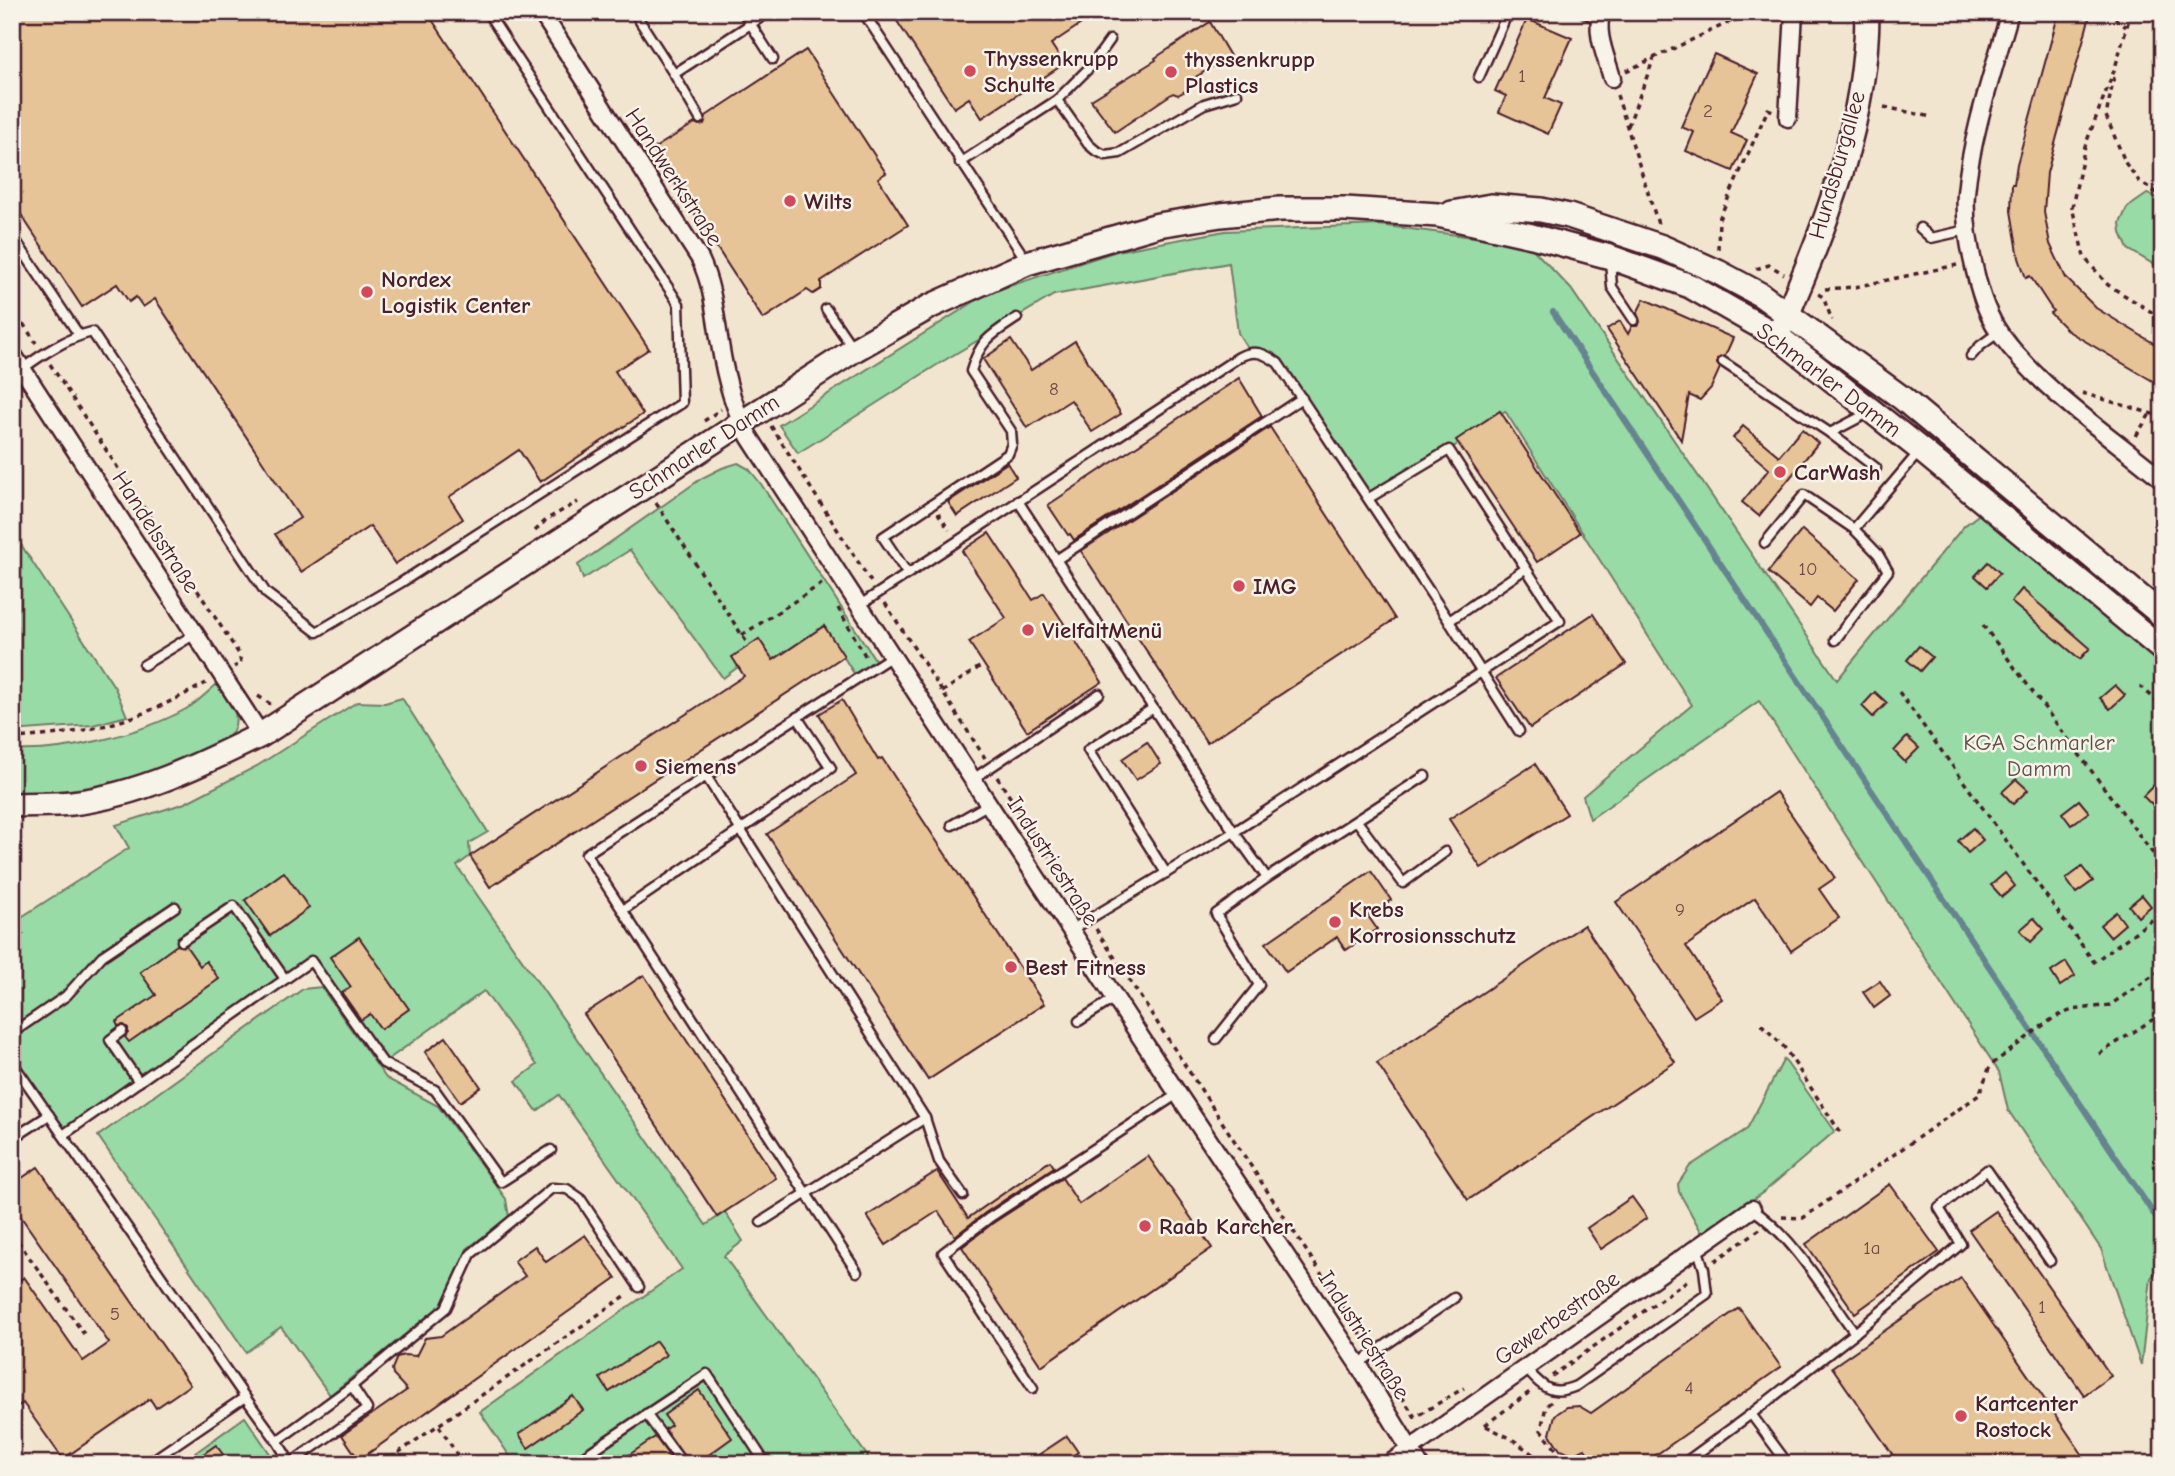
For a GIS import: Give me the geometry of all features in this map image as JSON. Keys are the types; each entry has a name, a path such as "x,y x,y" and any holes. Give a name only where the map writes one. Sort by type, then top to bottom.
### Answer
{"street":[{"name":"Handwerkstraße","path":"541,12 700,259 711,287 720,347 733,402 741,423"},
{"path":"1788,118 1794,12"},
{"name":"Hundsburgallee","path":"1777,336 1800,284 1842,167 1856,112 1864,63 1867,12"},
{"path":"2010,12 1970,165 1966,195 1967,230 1980,292 1999,332 2027,365 2163,480"},
{"path":"1601,16 1600,30 1612,78"},
{"name":"Schmarler Damm","path":"1438,215 1490,206 1541,209 1662,247 1761,295 1788,312 1902,398 2163,616"},
{"name":"Schmarler Damm","path":"12,805 73,803 131,790 196,767 261,734 760,410 854,350 931,306 1027,262 1158,225 1280,209 1345,209 1438,215 1564,243 1690,286 1777,336 1921,450 2163,650"},
{"name":"Handelsstraße","path":"12,354 261,734"},
{"name":"Industriestraße","path":"741,423 1115,999 1358,1364 1419,1464"},
{"name":"Gewerbestraße","path":"1389,1464 1752,1209"}],"lane":[{"path":"22,369 43,354 79,335 92,332 266,593 317,632 402,582 682,402 678,304 486,12"},
{"path":"634,12 700,119"},
{"path":"743,12 773,59"},
{"path":"674,74 769,12"},
{"path":"863,12 1027,262"},
{"path":"1479,77 1508,12"},
{"path":"1583,12 1601,16"},
{"path":"960,163 1057,100 1092,65 1110,40"},
{"path":"1057,100 1088,144 1105,155 1120,153 1204,104 1237,94"},
{"path":"1920,228 1931,238 1967,230"},
{"path":"12,235 79,335"},
{"path":"1610,257 1612,287 1634,320"},
{"path":"826,309 854,350"},
{"path":"907,573 883,537 1008,454 1012,444 1011,431 971,371 976,353 984,340 1017,318"},
{"path":"1971,356 1999,332"},
{"path":"860,605 1239,356 1250,352 1266,354 1278,363 1302,398 1520,731"},
{"path":"1723,362 1876,467"},
{"path":"1056,560 1302,398"},
{"path":"1830,433 1873,411"},
{"path":"1071,930 1234,832 1560,621 1449,450 1369,498"},
{"path":"1854,529 1921,450"},
{"path":"1765,543 1804,495 1854,529 1878,554 1888,571 1835,640"},
{"path":"1018,501 1234,832 1267,878"},
{"path":"1449,621 1525,569"},
{"path":"144,665 195,634"},
{"path":"857,1272 586,854 892,656"},
{"path":"973,779 1099,694"},
{"path":"1153,709 1088,750 1166,873"},
{"path":"623,910 831,768 797,718"},
{"path":"706,776 925,1118 939,1161 963,1195"},
{"path":"1216,1039 1259,985 1216,914 1425,776"},
{"path":"951,825 989,804"},
{"path":"1357,821 1403,883 1445,852"},
{"path":"182,941 234,906 285,979"},
{"path":"12,1033 66,996 102,956 175,907"},
{"path":"63,1135 311,961 383,1063 435,1090 501,1182 551,1150"},
{"path":"1079,1021 1115,999"},
{"path":"122,1031 110,1040 139,1082"},
{"path":"12,1062 291,1464 367,1409 352,1386"},
{"path":"1033,1388 943,1252 989,1218 1170,1099"},
{"path":"12,1139 49,1115"},
{"path":"761,1222 925,1118"},
{"path":"1683,1464 1855,1333 1961,1244 1939,1208 1987,1170 2050,1261"},
{"path":"277,1441 352,1386 446,1308 471,1254 552,1188 567,1189 580,1198 639,1287"},
{"path":"1752,1209 1771,1222 1855,1333"},
{"path":"1525,1368 1540,1384 1563,1392 1576,1386 1707,1294 1704,1269 1697,1247"},
{"path":"1358,1364 1454,1298"},
{"path":"572,1464 707,1374 766,1464"},
{"path":"147,1464 244,1397"},
{"path":"646,1414 683,1464"},
{"path":"1751,1414 1788,1464"}],"path":[{"path":"1648,226 1660,230 1612,78 1738,18 1741,12"},
{"path":"2107,12 2126,27"},
{"path":"2131,12 2115,68 2106,116 2126,164 2140,181 2163,197"},
{"path":"1627,128 1654,58"},
{"path":"2115,68 2085,146 2073,207 2084,257 2108,285 2163,318"},
{"path":"1884,107 1932,117"},
{"path":"1706,249 1718,254 1719,219 1768,108 1788,118"},
{"path":"1825,289 1855,287 1973,263"},
{"path":"1749,269 1769,265 1823,297"},
{"path":"12,307 239,654 241,663 166,705 129,720 87,731 12,738"},
{"path":"2055,391 2088,393 2163,417"},
{"path":"760,410 1313,1260"},
{"path":"2127,450 2150,414"},
{"path":"653,498 749,646"},
{"path":"932,504 956,541"},
{"path":"742,635 838,572"},
{"path":"1983,625 2163,867"},
{"path":"942,692 984,664"},
{"path":"2140,686 2163,706"},
{"path":"1899,692 2094,962 2163,912"},
{"path":"1485,1425 1771,1222 1782,1217 1803,1218 1979,1095 1990,1066 2055,1017 2072,1010 2110,1005 2163,969"},
{"path":"2099,1054 2163,1013"},
{"path":"1761,1024 1784,1047 1840,1132"},
{"path":"12,1233 84,1334"},
{"path":"382,1464 639,1287"},
{"path":"1563,1392 1546,1406 1541,1430 1565,1461"},
{"path":"1464,1413 1512,1439 1546,1464"},
{"path":"439,1426 463,1464"}],"green space":[{"path":"2147,194 2163,199 2163,270 2128,249 2121,233 2120,223 2127,208"},
{"name":"KGA Schmarler Damm","path":"1379,225 1528,244 1571,289 1837,680 1964,526 1982,512 2163,663 2163,1265 2151,1278 2141,1365 2101,1249 2008,1110 1999,1072 1759,701 1590,819 1583,796 1692,705 1505,411 1449,450 1369,498 1278,363 1250,352 1238,333 1229,263 1054,295 798,453 779,425 988,293 1117,251 1225,231"},
{"path":"738,463 749,469 761,484 876,661 855,675 824,626 764,666 770,656 759,640 738,667 723,678 630,550 583,579 578,565 702,478"},
{"path":"12,531 115,688 127,716 93,725 12,731"},
{"path":"216,685 222,686 236,719 233,731 219,743 157,770 109,783 61,791 12,792 12,750 78,745 125,734 186,709"},
{"path":"402,698 488,832 469,843 470,856 457,866 706,1225 725,1212 743,1241 724,1256 873,1464 515,1464 480,1412 682,1269 559,1095 537,1111 516,1081 537,1065 484,991 383,1063 312,961 63,1135 12,1062 12,939 23,934 12,931 12,923 129,848 116,825 185,803 257,766 357,702 385,703"},
{"path":"321,987 386,1078 438,1106 506,1199 509,1217 467,1249 444,1303 330,1395 281,1327 246,1352 98,1136 303,989"},
{"path":"1784,1059 1835,1131 1765,1191 1703,1235 1679,1192 1678,1184 1690,1166 1747,1129"},
{"path":"245,1417 277,1464 180,1464"}],"building":[{"name":"Nordex Logistik Center","path":"12,12 427,12 649,349 615,371 643,414 540,482 519,450 449,497 463,519 395,564 370,526 301,572 275,534 300,518 155,299 143,307 136,297 129,302 117,284 82,307 12,201"},
{"name":"Thyssenkrupp Schulte","path":"891,12 1099,12 1051,44 1064,64 982,118 969,98 954,108"},
{"path":"2059,12 2091,12 2047,173 2044,212 2050,244 2066,278 2096,308 2163,349 2163,387 2068,331 2050,313 2053,311 2030,276 2026,278 2019,258 2011,211 2012,184"},
{"path":"1527,19 1572,38 1545,98 1561,105 1548,134 1499,112 1506,96 1495,91"},
{"name":"thyssenkrupp Plastics","path":"1210,22 1230,56 1186,83 1187,90 1178,95 1173,93 1115,132 1091,100 1156,60 1155,58"},
{"name":"Wilts","path":"806,50 886,173 878,178 908,225 821,281 821,289 813,294 807,290 763,319 653,149 695,123 704,124 706,116"},
{"path":"1714,54 1758,74 1731,133 1747,140 1733,171 1686,151 1694,132 1681,127"},
{"path":"1644,299 1733,338 1725,356 1717,359 1720,368 1711,388 1700,400 1689,395 1681,440 1607,329 1620,321 1628,334 1632,326 1637,326 1640,322 1637,313"},
{"path":"1011,340 1031,370 1075,341 1121,414 1092,432 1071,400 1027,428 983,359"},
{"path":"1239,378 1262,416 1074,540 1068,535 1048,505"},
{"path":"1500,411 1580,533 1537,562 1456,440"},
{"name":"CarWash","path":"1743,426 1779,456 1802,429 1818,443 1759,516 1742,502 1769,469 1733,438"},
{"name":"IMG","path":"1270,427 1395,619 1207,743 1081,551"},
{"path":"1007,463 1016,477 957,516 948,502"},
{"path":"1802,530 1859,579 1833,611 1817,598 1810,607 1768,572"},
{"name":"VielfaltMenü","path":"989,533 1033,600 1044,593 1102,682 1027,731 969,642 1006,618 962,551"},
{"path":"1988,562 2000,573 1987,587 1975,576"},
{"path":"2022,589 2090,648 2080,659 2011,602"},
{"path":"1593,614 1626,664 1530,728 1496,678"},
{"name":"Siemens","path":"824,626 844,656 490,887 470,856 744,676 732,657 759,639 773,660"},
{"path":"1919,646 1932,657 1920,671 1907,660"},
{"path":"2115,685 2125,695 2110,709 2100,698"},
{"path":"1875,692 1887,703 1873,717 1862,706"},
{"path":"842,700 878,760 882,758 1044,1004 928,1080 767,834 856,775 819,714"},
{"path":"1907,737 1919,748 1905,762 1894,751"},
{"path":"1147,742 1161,764 1136,780 1122,759"},
{"path":"1535,764 1567,814 1481,868 1449,819"},
{"path":"2163,776 2163,801 2156,809 2143,796"},
{"path":"2016,779 2028,790 2013,804 2002,792"},
{"path":"1776,792 1835,878 1819,889 1839,918 1791,951 1755,898 1686,946 1722,999 1694,1017 1616,902"},
{"path":"2079,800 2089,812 2071,825 2062,813"},
{"path":"1973,828 1983,840 1968,853 1958,841"},
{"path":"2082,867 2093,881 2076,893 2066,879"},
{"name":"Krebs Korrosionsschutz","path":"1371,871 1391,900 1368,916 1377,929 1346,950 1337,937 1286,972 1266,943"},
{"path":"284,872 309,908 270,936 245,900"},
{"path":"2005,873 2015,886 2002,897 1991,885"},
{"path":"2142,895 2151,906 2138,917 2129,906"},
{"path":"2116,912 2125,924 2110,937 2100,925"},
{"path":"2034,918 2044,929 2031,942 2020,930"},
{"path":"1584,925 1675,1062 1468,1200 1377,1063"},
{"path":"359,937 409,1009 381,1029 370,1014 361,1020 342,993 351,987 330,957"},
{"path":"177,945 186,946 200,966 206,961 219,979 129,1042 125,1037 128,1028 124,1025 118,1026 116,1022 156,995 140,972"},
{"path":"2066,962 2075,976 2060,986 2051,972"},
{"path":"644,975 776,1178 717,1217 584,1014"},
{"path":"1880,981 1890,996 1874,1008 1863,992"},
{"path":"446,1037 481,1087 460,1102 425,1052"},
{"path":"1148,1156 1212,1248 1041,1366 962,1247 993,1223 1062,1178 1079,1204"},
{"path":"1050,1161 1054,1167 955,1236 938,1211 886,1245 867,1216 937,1171 968,1218"},
{"path":"38,1167 190,1385 156,1408 150,1399 63,1459 23,1403 12,1410 12,1286 24,1277 83,1361 109,1343 12,1204 12,1185"},
{"path":"1890,1184 1939,1252 1855,1313 1806,1244"},
{"path":"1632,1197 1647,1218 1601,1249 1587,1228"},
{"path":"1996,1211 2111,1376 2084,1395 1969,1230"},
{"path":"585,1235 616,1278 359,1460 342,1435 407,1390 393,1375 392,1369 397,1357 416,1356 425,1338 441,1336 525,1276 514,1261 535,1246 546,1262"},
{"name":"Kartcenter Rostock","path":"1961,1278 2089,1464 1899,1464 1832,1367"},
{"path":"1739,1308 1781,1367 1643,1464 1596,1464 1585,1449 1575,1454 1560,1450 1550,1434 1555,1415 1567,1407 1579,1406 1591,1413"},
{"path":"656,1341 666,1355 609,1392 600,1378"},
{"path":"699,1390 732,1438 696,1464 689,1464 665,1429 671,1425 664,1415"},
{"path":"573,1396 583,1410 528,1448 519,1434"},
{"path":"1067,1436 1078,1452 1061,1464 1025,1464"},
{"path":"655,1437 675,1464 616,1464"},
{"path":"216,1445 230,1464 189,1464"}],"waterway":[{"path":"1553,312 2163,1228"}],"place":[{"name":"Thyssenkrupp Schulte","path":"970,71"},
{"name":"thyssenkrupp Plastics","path":"1171,72"},
{"name":"Wilts","path":"790,201"},
{"name":"Nordex Logistik Center","path":"367,292"},
{"name":"CarWash","path":"1780,472"},
{"name":"IMG","path":"1239,586"},
{"name":"VielfaltMenü","path":"1028,630"},
{"name":"Siemens","path":"641,766"},
{"name":"Krebs Korrosionsschutz","path":"1335,922"},
{"name":"Best Fitness","path":"1011,967"},
{"name":"Raab Karcher","path":"1145,1226"},
{"name":"Kartcenter Rostock","path":"1961,1416"}]}
